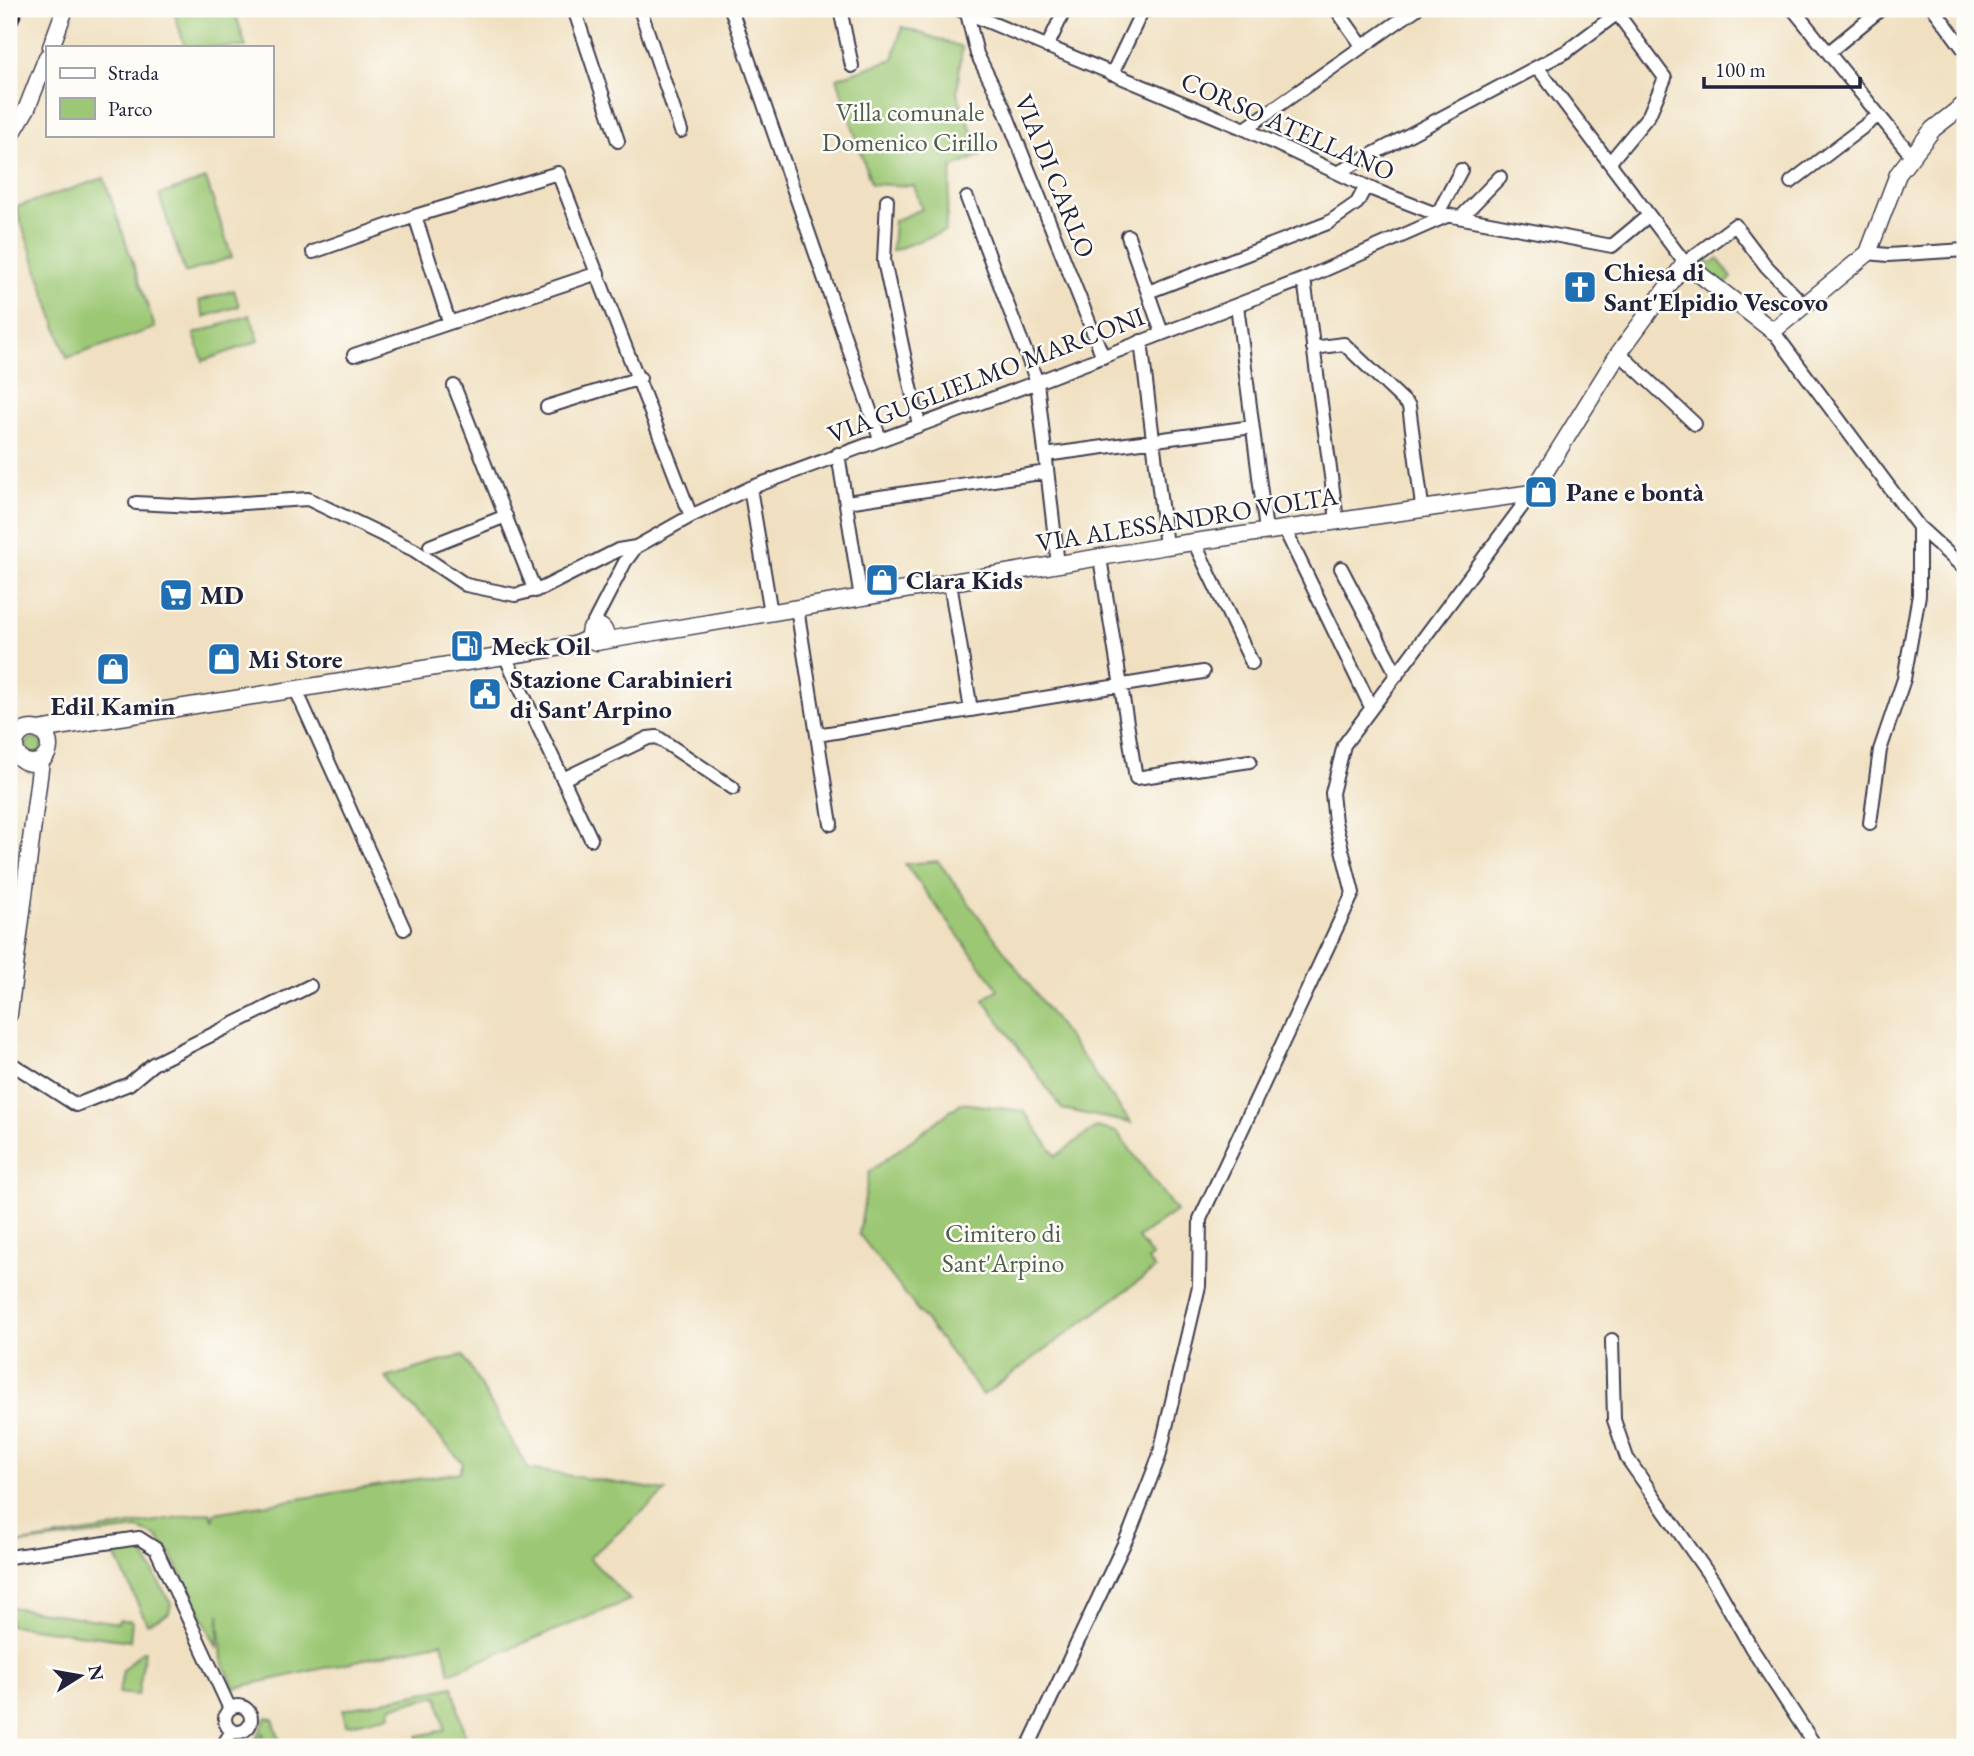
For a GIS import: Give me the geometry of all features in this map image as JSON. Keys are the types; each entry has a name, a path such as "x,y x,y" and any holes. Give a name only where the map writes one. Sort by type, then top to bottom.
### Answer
{"street":[{"path":"51,46 65,9"},
{"path":"574,9 618,141"},
{"path":"640,9 681,131"},
{"path":"731,9 880,439"},
{"path":"840,9 852,66"},
{"path":"1047,47 1065,9"},
{"path":"1112,74 1143,9"},
{"path":"1336,9 1363,47"},
{"path":"1245,129 1416,9"},
{"path":"1793,9 1911,155"},
{"path":"1829,52 1881,9"},
{"path":"1934,9 1965,51"},
{"name":"CORSO ATELLANO","path":"964,10 1245,129 1414,206 1612,246 1648,216"},
{"name":"VIA DI CARLO","path":"964,10 977,54 1003,106 1102,357"},
{"path":"1339,172 1538,68 1567,51 1618,10 1663,73 1665,82 1650,116 1610,162"},
{"path":"9,139 27,108 46,60"},
{"path":"1538,68 1685,263 1773,331 1920,527 1965,569"},
{"path":"1773,331 1868,253 1898,174 1933,129 1965,104"},
{"path":"1791,182 1879,115"},
{"path":"1449,215 1461,170"},
{"path":"313,252 415,216 558,173 640,378 691,516"},
{"path":"1449,215 1500,177"},
{"path":"1148,292 1328,223 1357,203 1366,186"},
{"path":"967,198 1037,383 1058,565"},
{"path":"887,200 884,261 919,425"},
{"path":"1414,206 1425,226"},
{"name":"VIA GUGLIELMO MARCONI","path":"597,629 625,562 636,547 691,516 750,488 1037,383 1304,279 1449,215"},
{"path":"415,216 450,322"},
{"path":"1028,1747 1131,1529 1159,1457 1199,1286 1200,1219 1353,893 1335,822 1332,793 1344,745 1532,493 1619,353 1685,263 1735,225 1766,266 1804,305"},
{"path":"1128,236 1162,333"},
{"path":"1868,253 1888,255 1965,250"},
{"path":"354,355 598,273"},
{"path":"1304,279 1337,520"},
{"path":"1237,305 1266,531"},
{"path":"1141,341 1166,546"},
{"path":"1313,348 1344,344 1409,406 1422,506"},
{"path":"1619,353 1695,424"},
{"path":"547,407 640,378"},
{"path":"454,386 535,591"},
{"path":"1045,455 1252,427"},
{"path":"838,454 861,598"},
{"path":"847,502 1047,471"},
{"path":"750,488 771,613"},
{"name":"VIA ALESSANDRO VOLTA","path":"19,738 574,645 597,629 771,613 1166,546 1422,506 1532,493"},
{"path":"136,503 194,506 307,499 414,550 466,585 515,595 535,591 618,550 636,547"},
{"path":"430,546 506,516"},
{"path":"1870,823 1880,750 1904,678 1919,594 1920,527"},
{"path":"1284,528 1371,707"},
{"path":"1194,542 1252,663"},
{"path":"1100,558 1136,778 1250,761"},
{"path":"1341,568 1397,675"},
{"path":"950,583 971,710"},
{"path":"797,608 831,824"},
{"path":"505,656 591,839"},
{"path":"817,735 1203,672"},
{"path":"296,691 404,929"},
{"name":"VIA ALESSANDRO VOLTA","path":"39,757 62,736 96,723"},
{"path":"9,1014 39,757 46,737 19,738 19,757 39,757"},
{"path":"563,779 649,738 657,737 733,788"},
{"path":"9,1062 76,1105 129,1084 153,1064 310,986"},
{"path":"1612,1340 1614,1420 1627,1458 1714,1582 1752,1649 1815,1747"},
{"path":"9,1558 139,1538 156,1549 230,1709 225,1720 232,1731"},
{"path":"230,1709 242,1707 251,1716 248,1728 240,1732 232,1731"},
{"path":"222,1747 232,1731"}],"green space":[{"path":"173,9 234,9 246,46 185,46"},
{"name":"Villa comunale Domenico Cirillo","path":"902,27 962,47 957,93 981,155 952,168 945,231 892,251 894,221 922,209 914,186 871,184 837,78 893,59"},
{"path":"104,178 155,328 67,358 16,207"},
{"path":"206,179 232,257 185,273 159,195"},
{"path":"1703,254 1711,264 1718,259 1732,278 1721,289 1689,264"},
{"path":"234,290 239,306 204,317 199,301"},
{"path":"250,315 259,341 203,361 194,334"},
{"path":"31,738 37,738 42,746 40,752 31,754 26,749 26,743"},
{"path":"938,861 1131,1123 1062,1109 984,1000 998,989 905,864"},
{"name":"Cimitero di Sant'Arpino","path":"961,1103 1024,1111 1056,1156 1096,1127 1117,1132 1176,1211 1138,1238 1152,1256 1148,1260 1155,1269 983,1395 859,1234 869,1172"},
{"path":"463,1355 528,1469 666,1491 589,1558 630,1600 450,1673 442,1642 234,1688 222,1660 219,1613 218,1649 170,1552 156,1536 138,1529 9,1545 210,1512 214,1521 214,1513 460,1472 463,1463 386,1378"},
{"path":"115,1554 143,1554 171,1604 169,1613 147,1624"},
{"path":"10,1607 118,1623 119,1620 132,1620 130,1641 9,1625"},
{"path":"145,1651 138,1695 119,1693 123,1670"},
{"path":"453,1686 467,1746 408,1747 419,1745 417,1736 445,1730 438,1696 390,1707 391,1715 346,1725 343,1710"},
{"path":"266,1718 273,1719 282,1747 268,1747 263,1733 260,1741 256,1739"}],"railway":[{"path":"9,39 23,9"}],"place":[{"name":"Chiesa di Sant'Elpidio Vescovo","path":"1580,287"},
{"name":"Pane e bontà","path":"1541,492"},
{"name":"Clara Kids","path":"882,580"},
{"name":"MD","path":"176,595"},
{"name":"Meck Oil","path":"467,646"},
{"name":"Mi Store","path":"224,659"},
{"name":"Edil Kamin","path":"113,669"},
{"name":"Stazione Carabinieri di Sant'Arpino","path":"485,694"}]}
